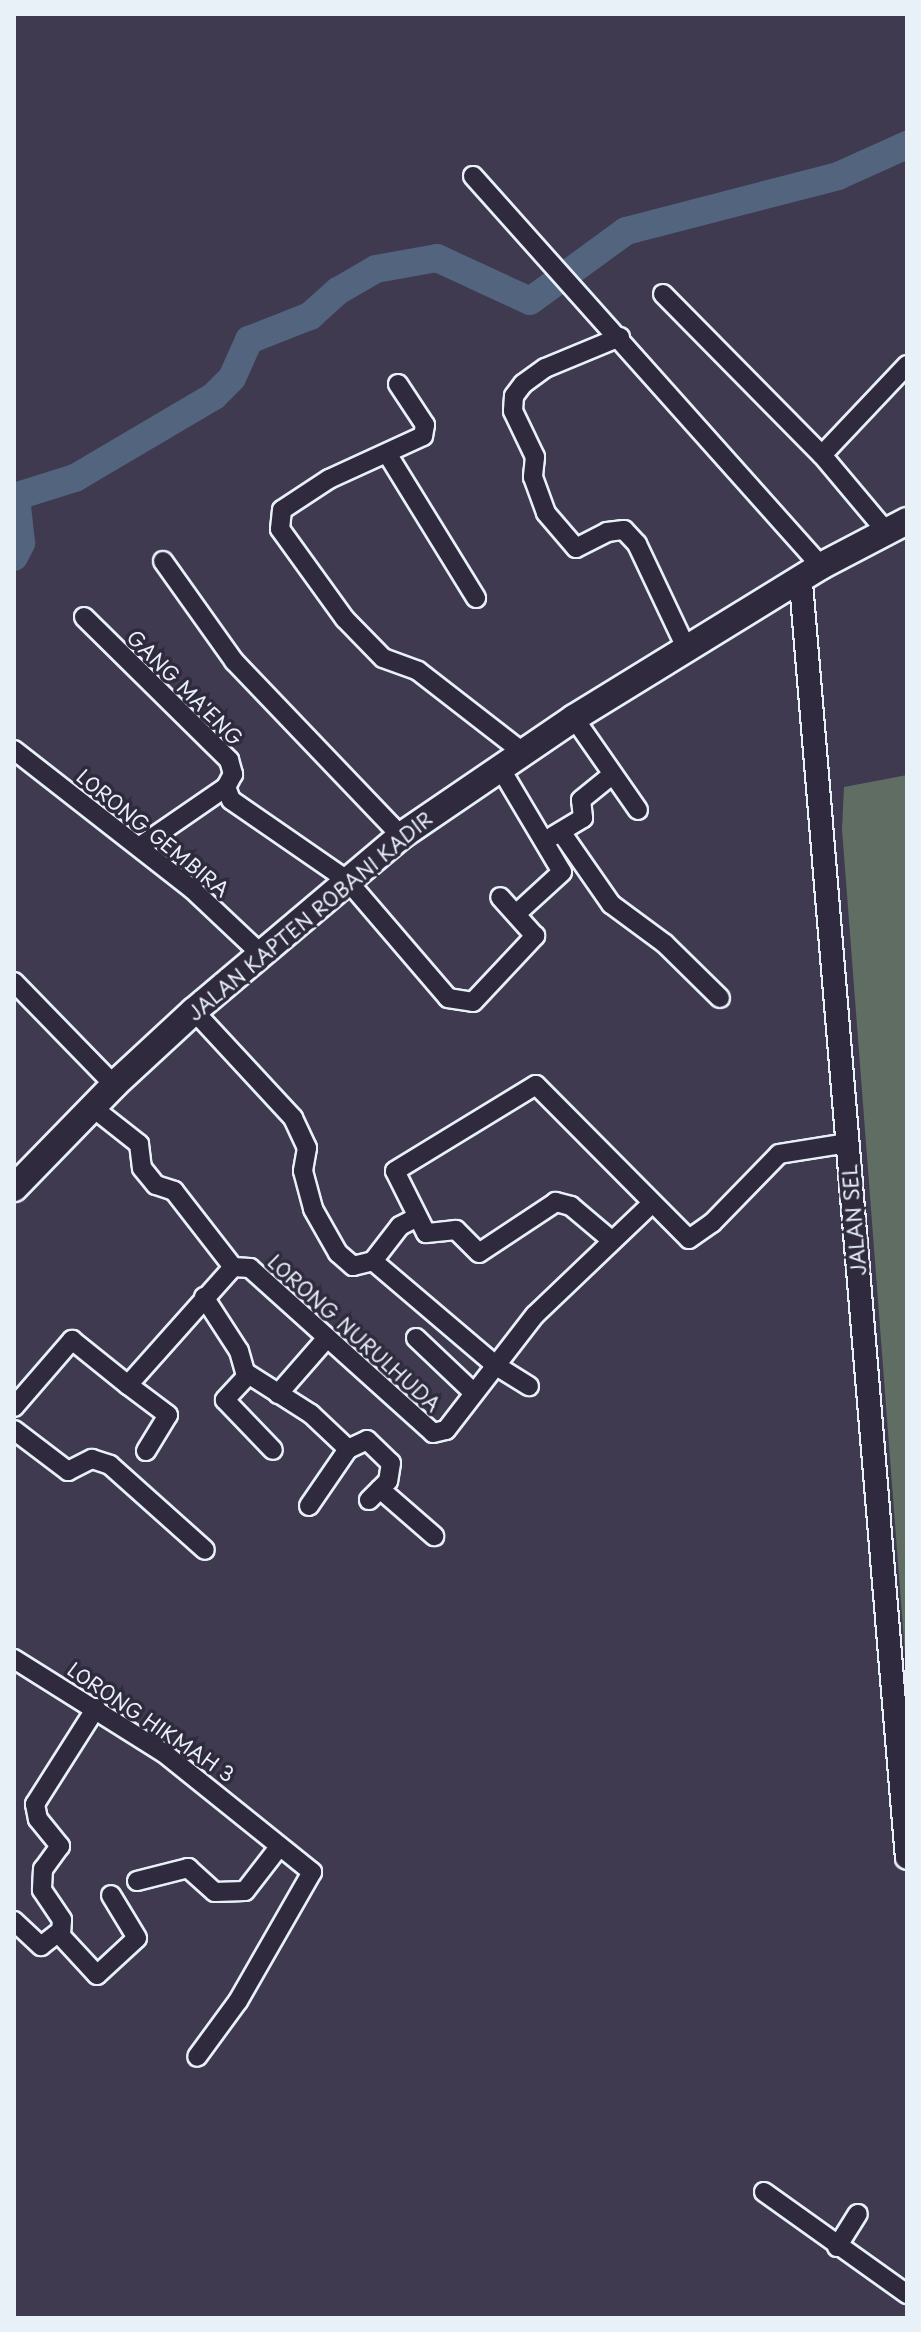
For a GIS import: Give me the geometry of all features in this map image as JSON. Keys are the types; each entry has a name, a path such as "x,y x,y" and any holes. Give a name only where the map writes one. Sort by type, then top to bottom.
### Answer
{"main road":[{"name":"JALAN KAPTEN ROBANI KADIR","path":"14,1188 114,1085 194,1011 401,836 521,751 801,583 821,566 896,525"}],"street":[{"path":"473,176 579,290 821,566"},
{"path":"663,294 896,525"},
{"path":"620,337 534,376 514,396 513,411 535,457 533,477 546,513 576,548 607,532 624,530 637,544 687,650"},
{"path":"822,455 905,375"},
{"path":"398,384 425,431 418,441 329,479 282,510 280,529 345,619 383,658 418,671 521,751"},
{"path":"388,455 476,598"},
{"path":"163,561 234,661 401,836"},
{"name":"JALAN SEL","path":"801,583 907,1858"},
{"name":"GANG MA'ENG","path":"84,617 229,760 233,774 226,787"},
{"path":"574,718 638,810"},
{"name":"LORONG GEMBIRA","path":"14,750 139,847 261,954"},
{"path":"499,766 561,870 560,878 516,914"},
{"path":"543,840 583,818 581,800 612,775"},
{"path":"139,847 226,787 240,807 347,880 448,998 468,1004 535,936 500,897"},
{"path":"561,832 611,904 665,944 720,998"},
{"path":"561,870 579,858"},
{"path":"14,982 114,1085"},
{"path":"194,1011 293,1118 307,1148 303,1171 313,1209 329,1241 353,1266 373,1261 400,1226 416,1218"},
{"path":"610,1239 560,1202 482,1253 456,1230 428,1234 416,1218 395,1171 531,1085 545,1091 650,1205 685,1237 694,1238 779,1154 848,1143"},
{"name":"LORONG NURULHUDA","path":"92,1107 139,1144 142,1168 157,1186 174,1191 233,1267 250,1268 429,1431 446,1430 473,1392"},
{"path":"416,1338 473,1392 535,1315 610,1239 650,1205"},
{"path":"373,1261 495,1365 529,1386"},
{"path":"128,1385 233,1267"},
{"path":"204,1297 239,1351 248,1375 321,1421 348,1449"},
{"path":"278,1394 326,1339"},
{"path":"14,1407 72,1340 168,1415 146,1451"},
{"path":"248,1375 225,1400 273,1450"},
{"path":"14,1430 68,1471 92,1459 110,1465 205,1550"},
{"path":"309,1506 348,1449 367,1440 391,1463 391,1475 375,1494 434,1536"},
{"name":"LORONG HIKMAH 3","path":"14,1659 96,1708 215,1790 312,1872 238,2001 197,2057"},
{"path":"14,1921 41,1946 60,1931 62,1920 40,1880 60,1846 38,1819 35,1804 96,1708"},
{"path":"137,1881 188,1868 215,1892 245,1891 279,1847"},
{"path":"60,1931 99,1974 138,1936 111,1895"},
{"path":"764,2192 907,2294"},
{"path":"837,2247 858,2214"}],"green space":[{"path":"907,775 907,1681 842,829 844,787"}],"waterway":[{"path":"14,497 75,478 214,396 232,378 249,340 310,316 338,291 376,269 437,258 530,301 626,231 838,176 907,145"},
{"path":"14,557 21,543 16,497"}]}
